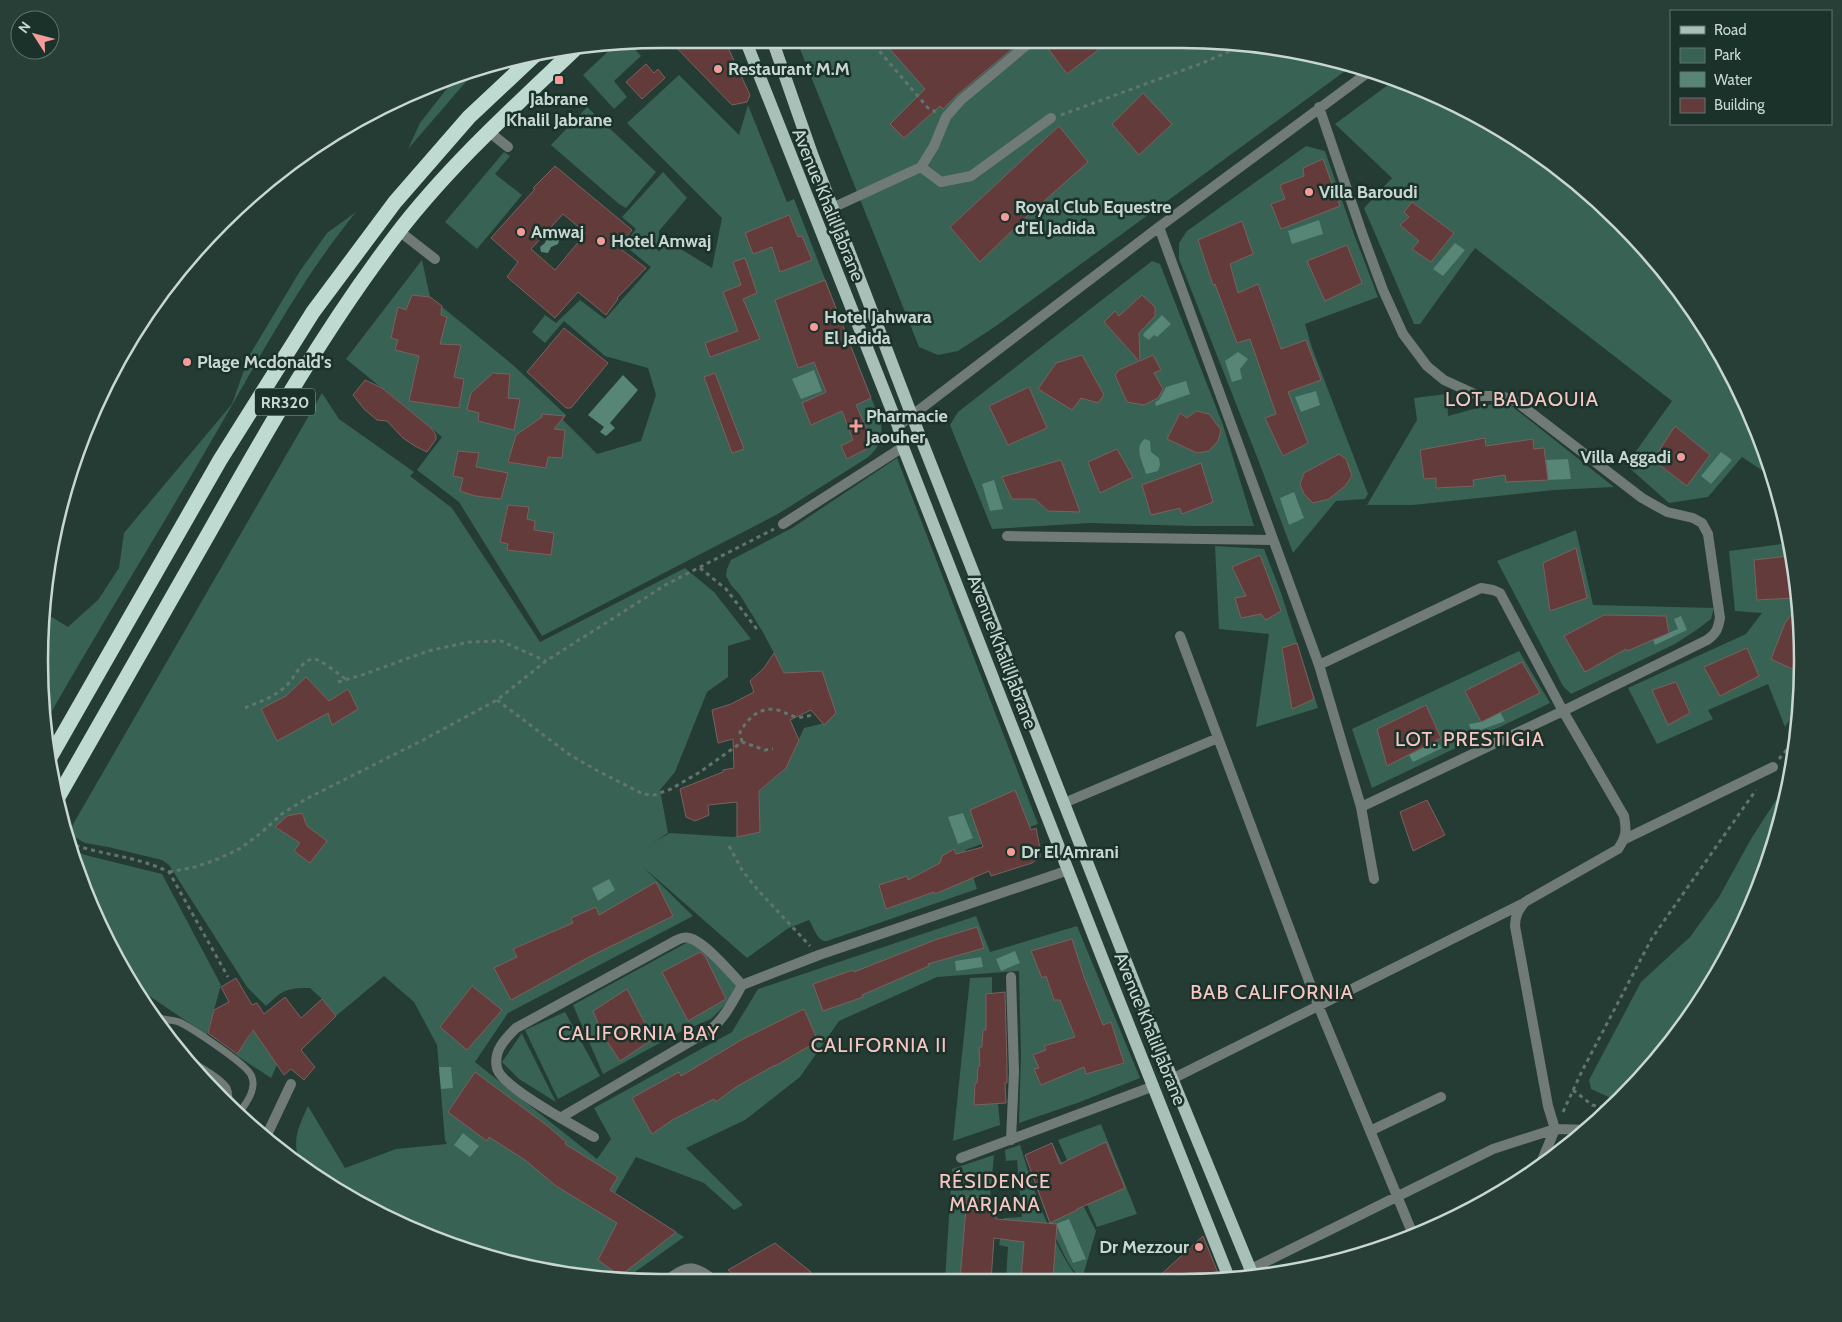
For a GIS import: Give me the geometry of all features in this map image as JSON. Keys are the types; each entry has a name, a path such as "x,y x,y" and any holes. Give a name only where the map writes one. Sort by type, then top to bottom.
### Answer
{"highway":[{"name":"RR320","path":"62,792 247,466 334,324 399,231 488,132 569,55"},
{"name":"RR320","path":"54,750 220,460 314,312 370,234 401,195 469,117 527,62"}],"main road":[{"name":"Avenue Khalil Jabrane","path":"748,48 898,426 903,447 1227,1272"},
{"name":"Avenue Khalil Jabrane","path":"775,48 832,208 912,416 1172,1079 1251,1270"}],"street":[{"path":"832,208 922,167 934,146 946,117 962,100 1023,48"},
{"path":"898,426 1159,227 1364,75"},
{"path":"1319,107 1383,290 1403,334 1427,366 1444,380 1479,396 1501,396 1517,402 1642,498 1667,512 1693,518 1702,523 1708,534 1720,618 1714,635 1563,711 1361,807"},
{"path":"922,167 941,182 971,176 1051,118"},
{"path":"488,132 508,147"},
{"path":"1159,227 1319,666 1361,807 1374,879"},
{"path":"399,231 435,259"},
{"path":"784,524 812,500 903,447"},
{"path":"1007,536 1273,540"},
{"path":"1172,1079 1525,902 1618,849 1625,839 1627,830 1624,816 1563,711 1500,594 1488,588 1481,588 1319,666"},
{"path":"1180,636 1318,1005 1411,1230"},
{"path":"1064,803 1218,738"},
{"path":"1625,839 1773,767"},
{"path":"560,1118 710,1030 727,1012 742,984 1069,870"},
{"path":"1525,902 1518,910 1515,926 1548,1106 1555,1129 1544,1155"},
{"path":"594,1137 538,1105 500,1076 496,1058 504,1040 516,1028 685,937 699,943 742,984"},
{"path":"1011,1140 1014,1072 1012,977"},
{"path":"268,1132 291,1084"},
{"path":"961,1158 1154,1086"},
{"path":"1370,1131 1441,1097"},
{"path":"1259,1269 1396,1197 1493,1149 1555,1129 1577,1130"},
{"path":"674,1274 684,1268 703,1271 707,1274"}],"lane":[{"path":"164,1020 177,1022 242,1064 252,1076 254,1089 242,1109"},
{"path":"203,1070 227,1088 230,1097"}],"path":[{"path":"877,48 928,108 946,117"},
{"path":"1051,118 1183,70 1232,50"},
{"path":"169,872 195,867 241,848 283,813 306,799 497,700 546,661 667,584 784,524"},
{"path":"700,568 726,589 759,632"},
{"path":"338,682 428,651 469,642 500,641 546,661"},
{"path":"245,708 272,696 287,685 303,664 313,659 320,660 346,680"},
{"path":"497,700 570,755 643,794 654,795 671,789 700,772 742,742"},
{"path":"742,742 740,732 748,719 757,712 766,709 777,710 799,717 813,715"},
{"path":"742,742 765,750 773,749"},
{"path":"1773,767 1788,747"},
{"path":"1555,1129 1573,1090 1652,938 1756,790"},
{"path":"76,846 153,864 169,872 228,977"},
{"path":"729,846 742,870 757,889 819,956"},
{"path":"1573,1090 1592,1105 1602,1107"}],"green space":[{"name":"Royal Club Equestre d'El Jadida","path":"800,48 1221,49 1301,59 1346,70 996,326 958,351 938,355 919,347"},
{"path":"634,49 641,56 614,81 627,97 614,109 583,75 610,50"},
{"path":"679,75 739,135 748,105 787,202 794,199 881,423 881,438 875,450 867,458 778,514 542,636 459,502 417,470 442,437 346,359 422,260 430,297 513,365 566,415 563,420 597,454 641,441 656,395 648,368 605,356 564,321 545,343 532,332 545,315 556,323 580,300 605,319 651,267 624,245 636,229 622,217 663,172 687,198 659,231 658,252 669,242 712,268 722,218 627,123"},
{"path":"469,79 408,149 420,123 449,85"},
{"path":"1389,84 1416,94 1488,130 1554,174 1615,227 1642,256 1691,320 1731,390 1748,426 1765,472 1742,457 1708,497 1669,503 1626,465 1672,401 1475,248 1420,324 1414,324 1364,208 1392,178 1335,124"},
{"path":"587,107 656,172 626,208 551,145"},
{"path":"1306,146 1325,151 1378,297 1305,324 1312,348 1368,494 1365,499 1336,501 1293,553 1179,259 1179,243 1187,231"},
{"path":"504,152 510,156 495,174 522,195 477,249 445,222"},
{"path":"356,212 296,296 50,714 48,661 49,620 52,617 68,627 98,600 119,568 124,533 232,404 249,356 300,271 327,233"},
{"path":"1152,261 1160,264 1223,425 1254,526 1090,523 992,529 950,425 958,412"},
{"path":"322,393 339,419 414,472 410,476 452,508 540,642 685,568 714,592 751,639 728,646 728,677 707,692 675,772 660,790 668,833 654,842 670,833 733,837 760,832 759,791 786,768 804,728 825,723 784,673 764,634 740,595 731,585 726,576 731,560 792,528 897,458 1038,824 965,850 977,889 827,941 818,937 809,920 787,929 747,958 642,866 693,916 508,1013 475,1062 597,1159 611,1139 594,1108 732,1032 758,989 976,916 990,952 1077,926 1140,1078 1080,1102 1019,1123 1021,1055 1019,971 937,977 839,1021 800,1077 745,1120 686,1148 743,1205 734,1210 704,1183 636,1157 615,1193 684,1237 633,1273 581,1269 541,1263 502,1254 426,1228 390,1211 320,1171 297,1153 296,1138 308,1106 345,1168 396,1149 447,1144 445,1140 437,1045 414,1002 384,976 336,1016 310,988 285,991 266,1006 247,987 169,865 162,860 85,843 73,836 71,828"},
{"path":"1447,394 1448,416 1496,403 1509,404 1614,487 1554,490 1413,505 1367,505 1417,420 1414,398"},
{"path":"1576,530 1593,605 1714,608 1711,619 1675,644 1571,694 1563,686 1497,561"},
{"path":"1783,544 1793,621 1794,661 1791,717 1785,727 1768,684 1708,710 1713,719 1657,744 1628,688 1746,634 1762,613 1735,611 1729,551"},
{"path":"1215,546 1264,549 1281,593 1318,708 1256,727 1269,634 1219,629"},
{"path":"1519,651 1550,703 1372,788 1352,729"},
{"path":"1780,794 1774,820 1748,896 1712,968 1691,1002 1642,1066 1612,1098 1591,1089 1589,1080 1641,982 1690,937 1719,897 1751,839"},
{"path":"78,852 162,874 221,985 207,1035 146,994 111,932 94,896"},
{"path":"688,942 708,955 737,983 728,1002 711,1019 678,1033 603,1074 573,1005"},
{"path":"992,977 992,993 986,994 986,1030 983,1031 980,1066 978,1066 977,1083 975,1083 974,1104 998,1103 1000,1125 953,1141 970,978"},
{"path":"565,1012 600,1076 558,1099 525,1030"},
{"path":"254,1030 277,1065 271,1078 236,1055"},
{"path":"522,1033 556,1102 519,1079 502,1062"},
{"path":"1101,1124 1137,1214 1097,1227 1058,1140"},
{"path":"1052,1143 1096,1231 1083,1274 1077,1274 1074,1271 1057,1241 1025,1155"},
{"path":"1020,1145 1051,1232 1075,1274 1006,1274 1008,1247 999,1245 1004,1218 1022,1217 1017,1160 1006,1161 1005,1150"},
{"path":"994,1155 990,1198 967,1197 961,1274 945,1274 952,1169"}],"water":[{"path":"1319,220 1323,234 1292,244 1288,231"},
{"path":"556,232 560,237 558,244 551,247 548,253 541,252 540,247 545,243 547,235"},
{"path":"1455,243 1465,250 1443,276 1433,269"},
{"path":"1162,315 1171,324 1157,337 1154,335 1149,340 1143,336 1144,333"},
{"path":"1238,352 1248,359 1240,369 1242,379 1232,382 1225,361"},
{"path":"814,370 822,391 801,399 792,379"},
{"path":"623,375 638,390 610,423 615,428 606,436 600,432 604,427 588,415"},
{"path":"1186,381 1190,394 1156,406 1155,402 1159,400 1166,387"},
{"path":"1316,391 1320,405 1301,412 1295,397"},
{"path":"1145,439 1150,441 1151,452 1159,458 1160,465 1158,471 1146,474 1139,450 1141,442"},
{"path":"1721,452 1732,460 1711,484 1701,476"},
{"path":"1568,459 1571,479 1548,480 1546,460"},
{"path":"994,480 1003,509 990,511 982,484"},
{"path":"1294,492 1304,518 1289,525 1280,498"},
{"path":"1681,616 1687,630 1655,645 1653,639 1678,629 1674,619"},
{"path":"1500,712 1505,721 1472,733 1469,724 1481,722"},
{"path":"1436,741 1442,748 1413,762 1409,755"},
{"path":"963,813 973,838 958,844 948,817"},
{"path":"609,879 615,890 598,901 592,888"},
{"path":"1015,951 1020,963 1001,971 996,959"},
{"path":"981,957 983,967 956,971 955,961"},
{"path":"439,1067 451,1067 453,1088 441,1089"},
{"path":"463,1133 479,1146 470,1157 454,1145"},
{"path":"1069,1219 1086,1259 1073,1263 1056,1224"}],"building":[{"name":"Restaurant M.M","path":"677,48 728,48 750,95 747,102 732,105"},
{"path":"889,48 1012,49 943,109 940,106 904,138 890,124 925,89"},
{"path":"1048,48 1096,48 1098,50 1067,74"},
{"path":"646,64 654,73 658,69 665,78 642,99 626,82"},
{"path":"1143,93 1172,124 1139,155 1112,124"},
{"path":"1059,126 1088,162 1025,218 980,262 950,227"},
{"name":"Villa Baroudi","path":"1323,159 1340,206 1281,229 1271,204 1285,199 1280,185 1304,176 1303,168"},
{"name":"Hotel Amwaj","path":"555,166 632,230 618,247 646,268 617,298 606,315 578,292 555,318 507,277 518,262 491,238 535,189 533,188","holes":["563,214 586,233 555,270 531,249"]},
{"path":"1412,202 1454,233 1431,262 1412,249 1419,241 1400,225 1409,217 1404,212"},
{"path":"789,215 798,237 802,236 812,260 780,272 772,247 753,254 745,233"},
{"path":"1242,221 1253,254 1230,264 1238,293 1258,284 1281,349 1306,340 1321,380 1288,392 1308,443 1283,456 1265,418 1276,414 1250,339 1237,343 1215,284 1213,285 1198,240"},
{"path":"1347,245 1362,283 1325,301 1307,261"},
{"path":"745,258 757,293 743,299 760,339 710,357 705,343 738,331 723,292 741,285 733,262"},
{"name":"Hotel Jahwara El Jadida","path":"825,280 871,398 856,405 874,445 847,459 841,446 853,440 842,411 811,425 802,403 826,392 814,362 798,368 775,300"},
{"path":"412,295 430,297 442,306 441,315 447,317 440,344 461,345 454,377 464,379 459,408 409,401 419,356 395,350 398,340 391,338 398,307 406,310"},
{"path":"1142,295 1155,307 1155,316 1139,333 1140,361 1153,355 1161,370 1154,373 1163,389 1158,398 1144,405 1127,402 1115,375 1119,370 1139,361 1104,322 1115,311 1119,316"},
{"path":"564,328 608,363 571,408 566,408 527,372"},
{"path":"1082,355 1104,395 1098,403 1081,398 1072,410 1038,389 1056,363"},
{"path":"493,373 510,374 508,398 520,399 514,430 478,421 479,413 467,410 471,393"},
{"path":"715,373 744,449 732,453 704,377"},
{"path":"365,380 382,388 431,428 436,435 436,439 427,452 403,438 387,421 377,420 364,409 353,395"},
{"path":"1029,387 1047,428 1008,445 989,406"},
{"path":"1196,411 1209,414 1221,430 1218,441 1209,451 1197,453 1167,439 1180,413 1187,418"},
{"path":"542,414 565,416 554,429 565,430 562,458 548,457 546,468 508,462 516,435 542,417"},
{"name":"Villa Aggadi","path":"1675,426 1710,455 1687,486 1653,460"},
{"path":"1485,438 1486,446 1533,439 1534,449 1544,448 1548,480 1506,482 1505,475 1473,480 1474,486 1436,488 1436,478 1424,479 1420,450"},
{"path":"1117,449 1133,477 1100,493 1088,462"},
{"path":"458,451 479,453 476,467 508,473 501,499 475,496 460,491 463,478 453,476"},
{"path":"1339,454 1346,459 1352,476 1345,486 1329,499 1313,503 1304,494 1300,484 1304,473"},
{"path":"1061,460 1080,512 1048,511 1035,499 1012,499 1002,477"},
{"path":"1201,463 1213,502 1182,514 1180,508 1151,515 1142,485"},
{"path":"508,505 529,507 527,519 535,521 534,530 554,533 551,555 507,550 508,544 500,542"},
{"path":"1576,548 1587,598 1550,611 1543,563"},
{"path":"1260,555 1281,611 1266,620 1261,614 1241,618 1235,598 1246,596 1232,567"},
{"path":"1785,556 1791,598 1757,600 1754,560"},
{"path":"1792,614 1794,670 1771,659 1785,623"},
{"path":"1604,615 1666,616 1669,633 1627,651 1626,649 1585,672 1564,636"},
{"path":"1297,643 1314,699 1292,709 1282,648"},
{"path":"1747,648 1759,676 1720,696 1704,667"},
{"path":"774,653 784,673 822,671 836,713 824,725 811,710 790,720 799,740 786,768 759,791 760,832 737,837 737,802 708,805 709,815 695,821 686,817 680,789 723,772 723,770 734,768 733,739 718,743 712,710 731,704 754,692 750,681 764,668"},
{"path":"1522,662 1540,693 1481,722 1465,691"},
{"path":"306,677 329,701 348,689 358,709 332,725 328,713 277,741 261,709 286,696"},
{"path":"1676,682 1690,713 1668,725 1652,690"},
{"path":"1426,705 1441,738 1387,766 1377,729"},
{"path":"1015,790 1031,830 1036,828 1040,857 1032,863 991,876 989,871 935,894 934,892 886,909 879,885 907,876 908,880 940,863 942,856 954,849 956,854 983,847 970,810"},
{"path":"1427,800 1445,835 1413,851 1400,812"},
{"path":"302,813 307,826 327,841 310,863 294,851 300,843 275,827 287,816"},
{"path":"656,882 673,916 589,957 511,1000 494,968 517,957 513,949 573,923 571,918 596,907 599,915"},
{"path":"977,927 984,948 928,964 929,966 862,995 863,997 823,1011 813,984 853,970 854,972 935,940"},
{"path":"1072,939 1084,977 1103,1025 1111,1022 1124,1063 1086,1074 1084,1067 1041,1085 1034,1069 1039,1068 1033,1055 1046,1050 1044,1046 1075,1037 1060,1000 1054,1000 1046,976 1042,978 1031,951"},
{"path":"700,952 705,956 726,999 688,1021 662,972"},
{"path":"236,978 252,1005 257,1003 264,1014 285,997 301,1018 322,999 336,1016 301,1050 315,1067 304,1080 291,1069 284,1075 253,1030 237,1054 208,1033 214,1010 229,1002 221,987"},
{"path":"472,986 502,1010 467,1050 440,1027"},
{"path":"627,989 653,1039 620,1061 604,1037 593,1011"},
{"path":"1005,992 1006,1103 974,1105 975,1083 977,1083 978,1066 980,1066 979,1047 982,1047 983,1030 986,1030 986,994"},
{"path":"804,1009 818,1041 736,1087 716,1102 714,1099 674,1119 652,1134 632,1098 679,1072 681,1076 743,1039"},
{"path":"475,1072 549,1127 566,1142 565,1144 618,1177 610,1190 676,1232 624,1273 615,1272 598,1260 617,1223 556,1186 525,1160 489,1137 487,1141 448,1112"},
{"path":"1106,1142 1125,1188 1050,1223 1025,1155 1052,1143 1060,1164"},
{"path":"967,1197 997,1198 996,1219 1057,1224 1053,1274 1021,1274 1024,1242 994,1238 991,1274 961,1274"},
{"name":"Dr Mezzour","path":"1203,1236 1218,1273 1161,1274"},
{"path":"775,1243 811,1272 809,1274 733,1274 728,1270"}],"place":[{"name":"Restaurant M.M","path":"718,69"},
{"name":"Jabrane Khalil Jabrane","path":"559,80"},
{"name":"Villa Baroudi","path":"1309,192"},
{"name":"Royal Club Equestre d'El Jadida","path":"1005,217"},
{"name":"Amwaj","path":"521,232"},
{"name":"Hotel Amwaj","path":"601,241"},
{"name":"Hotel Jahwara El Jadida","path":"814,327"},
{"name":"Plage Mcdonald's","path":"187,362"},
{"name":"Pharmacie Jaouher","path":"856,426"},
{"name":"Villa Aggadi","path":"1681,457"},
{"name":"Dr El Amrani","path":"1011,852"},
{"name":"Dr Mezzour","path":"1199,1247"}],"district":[{"name":"LOT. BADAOUIA","path":"1522,399"},
{"name":"LOT. PRESTIGIA","path":"1470,739"},
{"name":"BAB CALIFORNIA","path":"1272,992"},
{"name":"CALIFORNIA BAY","path":"639,1033"},
{"name":"CALIFORNIA II","path":"879,1045"},
{"name":"RÉSIDENCE MARJANA","path":"995,1192"}]}
